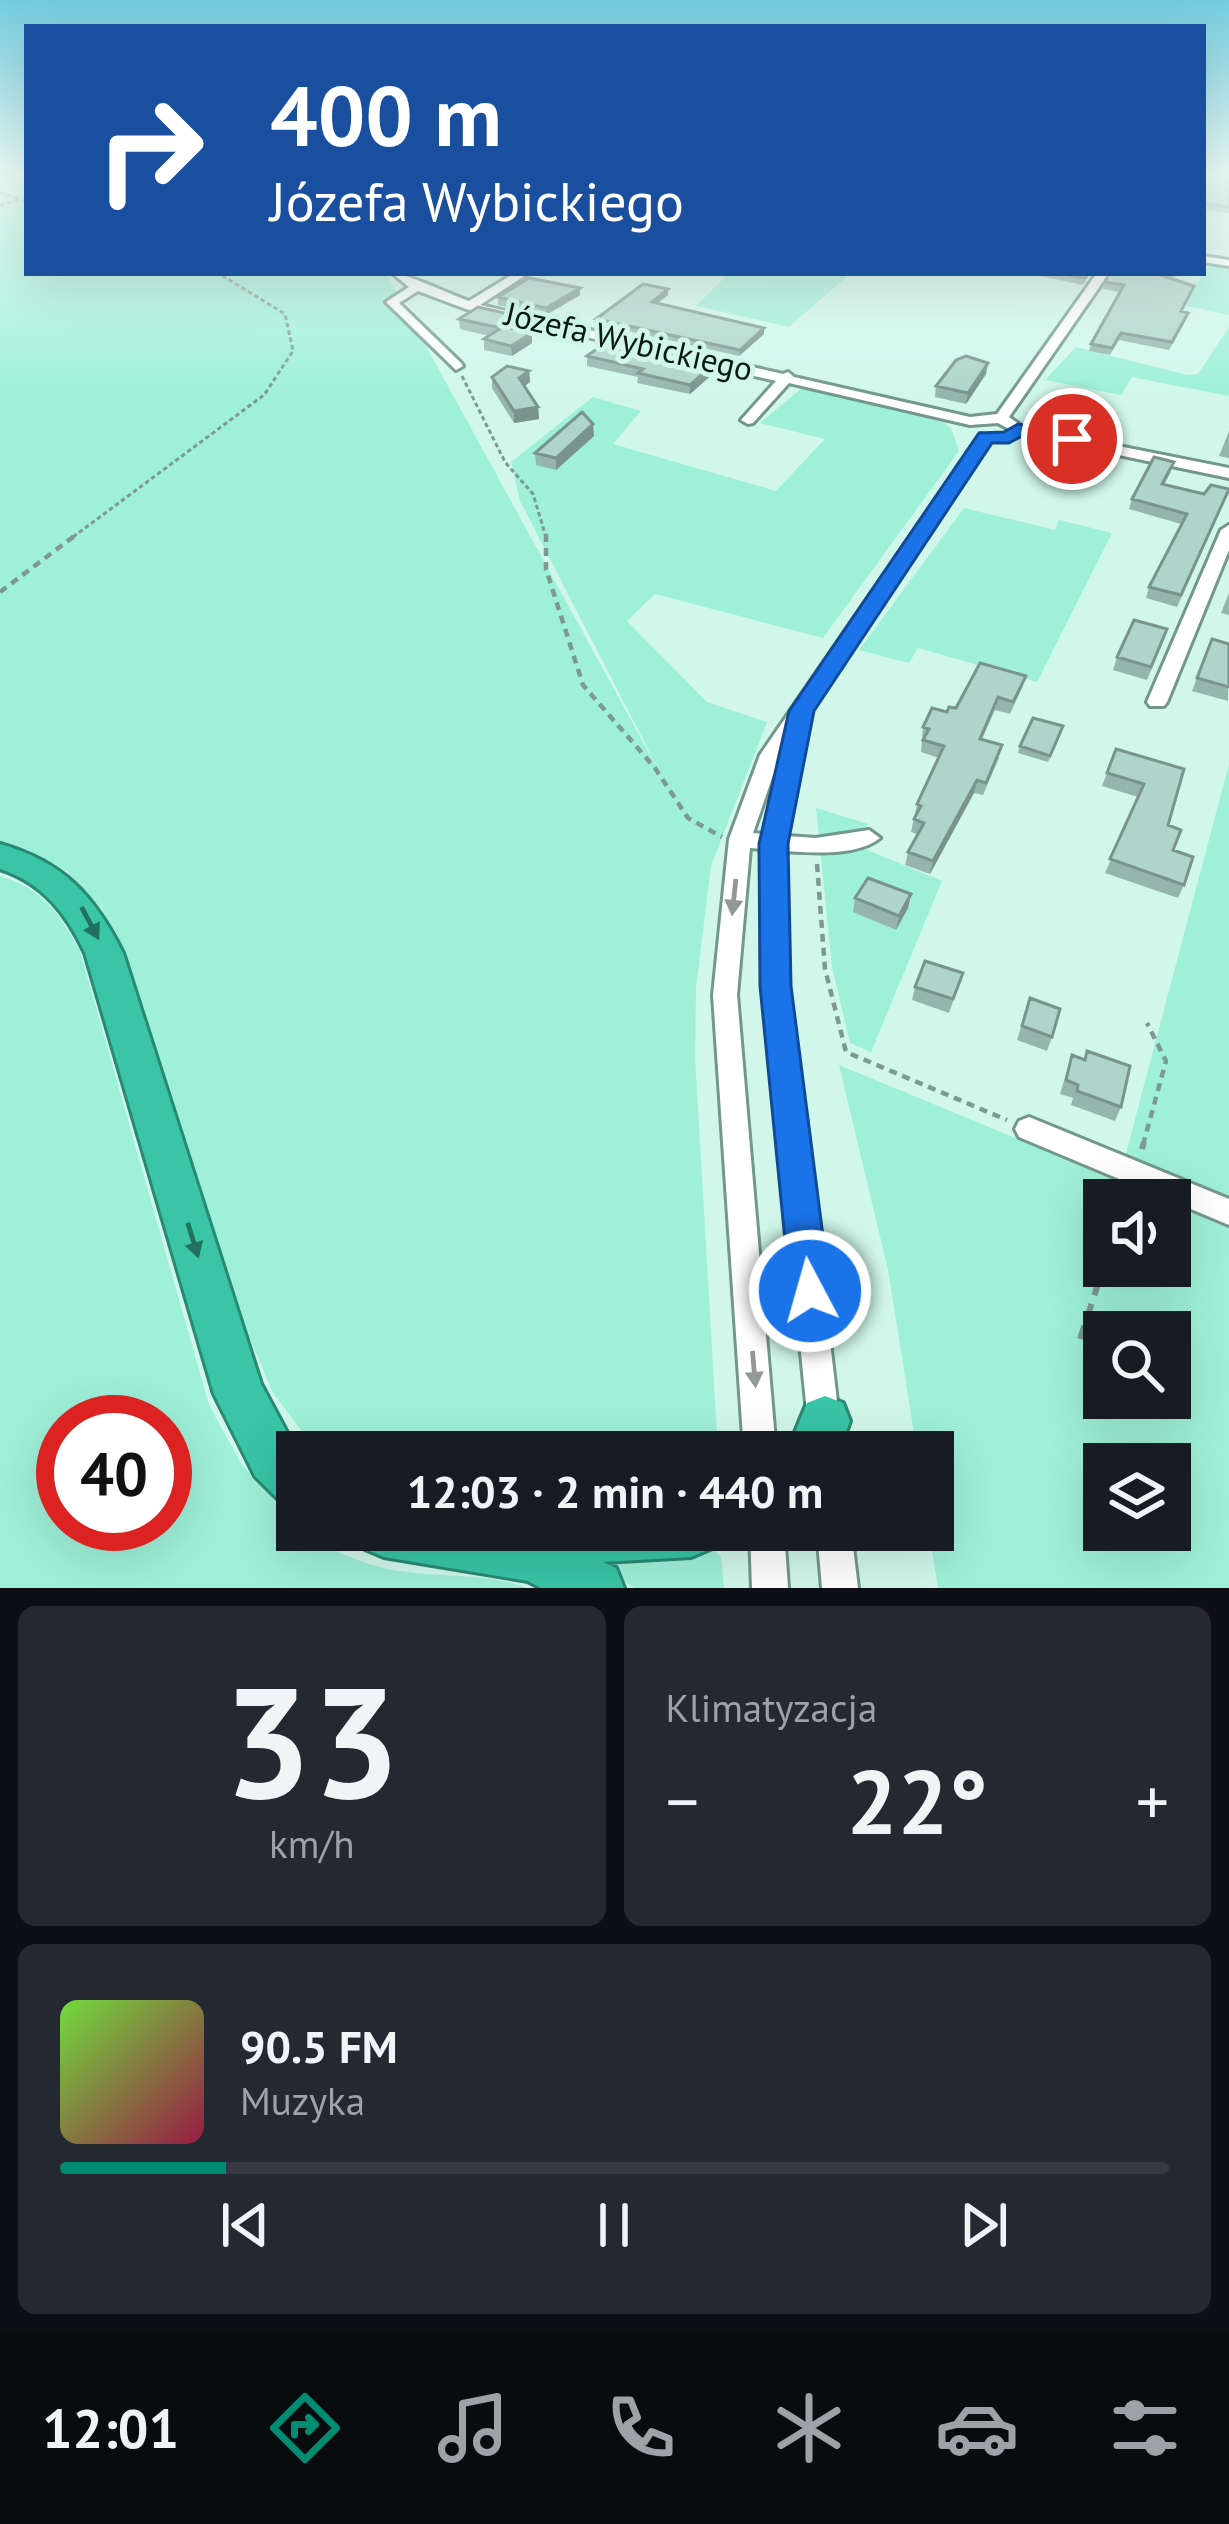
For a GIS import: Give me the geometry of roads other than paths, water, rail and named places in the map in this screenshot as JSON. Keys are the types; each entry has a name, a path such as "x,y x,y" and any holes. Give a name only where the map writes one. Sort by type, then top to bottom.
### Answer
{"highway":[{"path":"0,856 47,875 90,918 113,975 239,1394 276,1461"},
{"path":"513,1551 535,1555 596,1588"}],"street":[{"path":"402,276 417,286"},
{"name":"Józefa Wybickiego","path":"470,306 518,276"},
{"path":"1001,418 1101,276"},
{"name":"Józefa Wybickiego","path":"456,366 392,302 417,286 470,306 970,421"},
{"name":"Józefa Wybickiego","path":"748,420 788,376"},
{"path":"1018,430 1009,438 986,437 970,430 970,421 1001,418 1018,430 1229,473"},
{"path":"758,1431 725,995 740,839 770,755 986,437"},
{"path":"1157,702 1229,530"},
{"path":"801,711 774,844 776,986 821,1431"},
{"path":"740,839 816,846 868,838"},
{"path":"1029,1129 1229,1212"},
{"path":"767,1551 770,1588"},
{"path":"836,1551 840,1588"}]}
